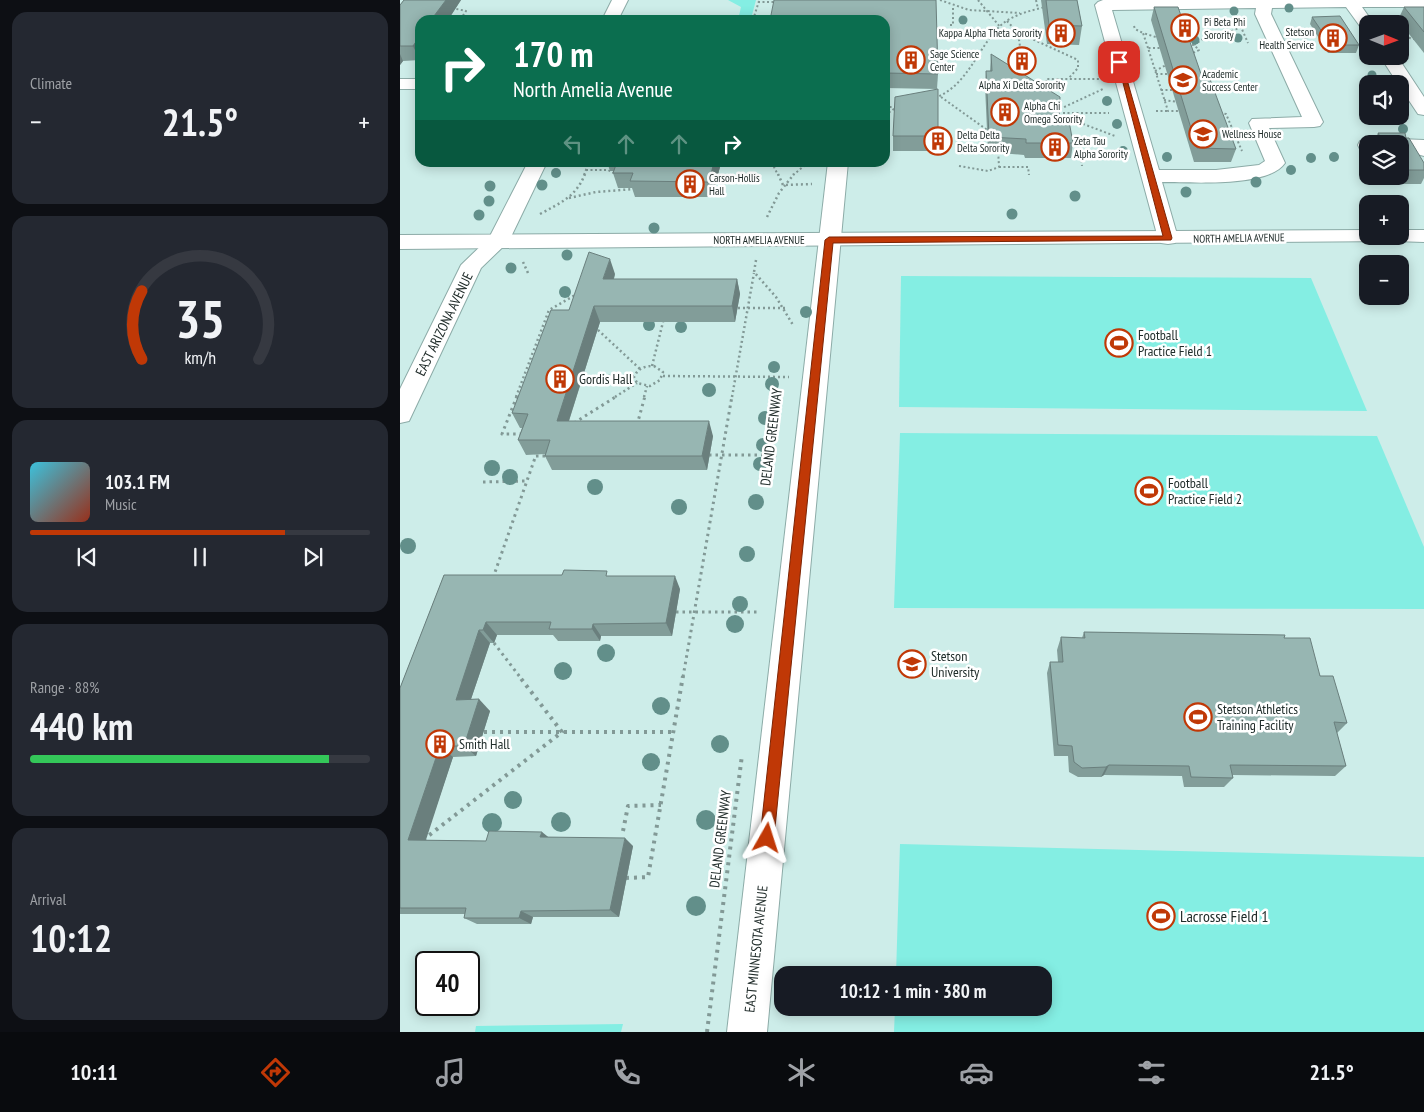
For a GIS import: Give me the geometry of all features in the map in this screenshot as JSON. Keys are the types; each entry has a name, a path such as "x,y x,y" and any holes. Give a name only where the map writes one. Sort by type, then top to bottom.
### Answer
{"street":[{"path":"612,15 620,0"},
{"path":"1351,3 1360,15"},
{"path":"1168,238 1103,5 1423,3"},
{"path":"1151,176 1229,176 1269,169 1275,162 1258,122 1314,122 1263,14 1265,4"},
{"path":"1394,65 1423,106"},
{"path":"400,84 415,84"},
{"path":"1409,145 1420,145 1424,150"},
{"path":"498,241 535,167"},
{"name":"EAST MINNESOTA AVENUE","path":"747,1032 837,167"},
{"name":"NORTH AMELIA AVENUE","path":"400,242 498,241 763,231 829,240 1359,236"},
{"path":"1409,236 1424,236"},
{"name":"EAST ARIZONA AVENUE","path":"400,414 472,265 498,241"}],"path":[{"path":"940,0 953,7 986,12 1021,13 1046,6"},
{"path":"978,0 1000,27"},
{"path":"1036,0 1038,9"},
{"path":"754,15 758,1 780,2"},
{"path":"450,7 466,11 463,15"},
{"path":"950,24 953,24 953,7"},
{"path":"932,99 941,97 953,90 1000,27 1021,13"},
{"path":"1007,21 1017,32 1078,60 1078,68 1068,79"},
{"path":"1194,45 1241,27 1248,42"},
{"path":"1017,32 1021,53"},
{"path":"1162,39 1143,33 1168,111 1188,111"},
{"path":"1409,38 1424,40"},
{"path":"1189,39 1189,44"},
{"path":"1148,48 1180,48 1185,52 1194,53 1199,50 1194,45 1189,44 1181,45 1180,48"},
{"path":"1156,72 1170,63"},
{"path":"1156,72 1168,74"},
{"path":"1050,99 1046,79 1106,79"},
{"path":"1060,109 1108,87"},
{"path":"1161,90 1172,90"},
{"path":"941,97 997,138"},
{"path":"1164,100 1179,102"},
{"path":"890,107 906,105"},
{"path":"890,112 897,107"},
{"path":"1054,107 1060,109 1063,113 1061,117 1123,139"},
{"path":"1218,112 1226,114 1244,156"},
{"path":"1063,113 1116,113"},
{"path":"998,148 999,167"},
{"path":"1233,148 1240,148"},
{"path":"1080,156 1082,166"},
{"path":"959,166 988,171 999,167 1028,167 1029,176"},
{"path":"538,215 568,198 580,187 587,167"},
{"path":"774,167 783,185"},
{"path":"626,878 648,877 735,377 763,231 777,192 792,175 802,167"},
{"path":"586,170 608,170 616,174 623,174"},
{"path":"783,185 817,184"},
{"path":"568,198 596,192 637,189"},
{"path":"754,272 773,290 794,327"},
{"path":"526,434 502,434 549,310 583,289"},
{"path":"738,308 784,308"},
{"path":"652,366 663,322"},
{"path":"598,330 640,369"},
{"path":"566,428 636,383 647,386 659,382 663,372 661,369 652,366 640,369 634,376 598,376"},
{"name":"DELAND GREENWAY","path":"788,387 790,369"},
{"path":"634,376 636,383"},
{"path":"662,376 790,377"},
{"path":"636,427 647,386"},
{"name":"DELAND GREENWAY","path":"778,465 781,445"},
{"path":"492,579 536,455 557,456"},
{"path":"710,455 780,455"},
{"path":"483,482 527,481"},
{"path":"676,612 760,612 758,621"},
{"path":"494,643 562,732"},
{"path":"484,732 673,732"},
{"path":"416,845 562,732"},
{"name":"DELAND GREENWAY","path":"707,1032 742,748"},
{"path":"623,831 628,806 661,805"}],"shaded area":[{"path":"728,0 756,0 752,15 739,15 741,7"},
{"name":"Football Practice Field 1","path":"901,276 1311,278 1367,411 899,407"},
{"name":"Football Practice Field 2","path":"900,433 1377,436 1424,547 1424,609 894,608"},
{"name":"Lacrosse Field 1","path":"900,844 1424,857 1424,1032 894,1032 895,1016 1052,1016 1052,966 896,966"},
{"path":"623,1024 621,1032 475,1032 476,1026"}],"building":[{"path":"404,0 446,0 435,15 415,15 415,43 413,46 400,46 400,5"},
{"name":"Sage Science Center","path":"774,0 936,0 938,74 890,73 890,15 771,15"},
{"path":"1046,0 1077,0 1082,26 1049,25"},
{"path":"1154,7 1178,7 1201,74 1208,74 1236,149 1197,148"},
{"path":"1404,7 1424,7 1424,32"},
{"path":"1340,16 1359,45 1331,45 1312,17"},
{"path":"991,54 1060,97 1059,121 1069,121 1073,143 1026,143 1026,139 989,137 986,71 992,71"},
{"path":"938,89 938,136 893,136 895,97"},
{"path":"1378,133 1405,133 1405,135 1379,135"},
{"path":"1409,138 1424,163 1424,170 1409,170"},
{"path":"615,167 713,167 709,182 630,181 633,173 613,173"},
{"path":"589,252 610,259 603,279 737,279 732,306 594,306 557,421 709,421 702,456 545,456 550,440 518,440 528,414 512,413 551,310 569,310"},
{"name":"Smith Hall","path":"564,570 607,571 606,576 675,576 666,623 593,624 592,629 549,629 551,622 486,622 483,630 479,630 456,700 479,699 464,746 440,746 408,840 486,841 489,831 542,832 540,837 625,838 610,910 521,911 519,918 464,918 466,908 400,908 400,688 444,575 562,575"},
{"name":"Stetson Athletics Training Facility","path":"1084,632 1285,635 1284,638 1310,638 1320,676 1333,676 1347,723 1334,722 1346,766 1230,765 1233,778 1191,777 1189,766 1109,765 1106,767 1082,768 1074,762 1072,746 1058,745 1050,662 1063,662 1061,637 1085,638"}],"place":[{"name":"Pi Beta Phi Sorority","path":"1185,28"},
{"name":"Kappa Alpha Theta Sorority","path":"1061,33"},
{"name":"Stetson Health Service","path":"1333,38"},
{"name":"Sage Science Center","path":"911,60"},
{"name":"Alpha Xi Delta Sorority","path":"1022,61"},
{"name":"Academic Success Center","path":"1183,80"},
{"name":"Alpha Chi Omega Sorority","path":"1005,112"},
{"name":"Wellness House","path":"1203,134"},
{"name":"Delta Delta Delta Sorority","path":"938,141"},
{"name":"Zeta Tau Alpha Sorority","path":"1055,147"},
{"name":"Carson-Hollis Hall","path":"690,184"},
{"name":"Football Practice Field 1","path":"1119,343"},
{"name":"Gordis Hall","path":"560,379"},
{"name":"Football Practice Field 2","path":"1149,491"},
{"name":"Stetson University","path":"912,664"},
{"name":"Stetson Athletics Training Facility","path":"1198,717"},
{"name":"Smith Hall","path":"440,744"},
{"name":"Lacrosse Field 1","path":"1161,916"}],"route":[{"path":"767,838 829,240 1168,238 1119,62"}]}
